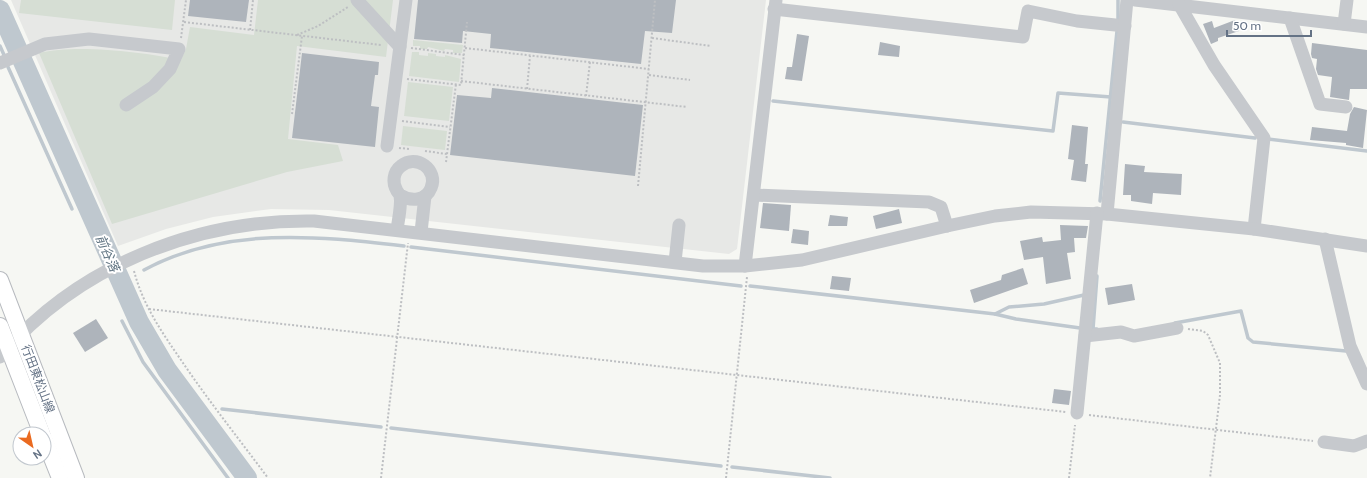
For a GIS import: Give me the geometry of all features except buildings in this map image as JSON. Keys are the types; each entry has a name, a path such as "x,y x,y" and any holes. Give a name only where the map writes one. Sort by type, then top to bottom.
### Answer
{"main road":[{"name":"行田東松山線","path":"0,280 76,478"},
{"name":"行田東松山線","path":"0,326 4,353 38,426"},
{"path":"52,458 60,478"}],"street":[{"path":"387,146 406,0"},
{"path":"1077,414 1085,336 1102,214 1127,0"},
{"path":"1135,0 1367,27"},
{"path":"1344,24 1347,0"},
{"path":"354,2 400,47"},
{"path":"1179,4 1214,65 1264,138 1254,229"},
{"path":"745,266 775,5 1023,37 1028,11 1077,21 1125,26"},
{"path":"1290,18 1320,104 1346,107"},
{"path":"5,61 45,44 89,40 179,49 170,69 153,87 126,105"},
{"path":"418,161 428,168 433,180 429,192 425,196 409,231 400,195 394,184 396,172 405,163 418,161"},
{"path":"400,195 412,200 425,196"},
{"path":"754,195 929,202 941,207 948,226"},
{"path":"4,353 21,333 49,309 103,272 127,260 193,235 263,222 314,221 703,266 745,266 802,260 995,216 1031,212 1102,214 1254,229 1367,246"},
{"path":"675,262 679,225"},
{"path":"1325,239 1350,346 1367,384"},
{"path":"1085,336 1121,332 1134,336 1177,328"},
{"path":"1324,442 1354,446 1367,440"}],"path":[{"path":"179,49 186,0"},
{"path":"250,30 253,0"},
{"path":"638,186 655,0"},
{"path":"297,35 328,20 354,2"},
{"path":"184,22 464,55"},
{"path":"396,78 461,85 467,22"},
{"path":"292,114 302,36"},
{"path":"652,38 711,46"},
{"path":"465,48 649,69"},
{"path":"527,88 530,56"},
{"path":"586,96 590,62"},
{"path":"649,75 690,80"},
{"path":"461,81 687,107"},
{"path":"446,162 456,84"},
{"path":"390,120 450,127"},
{"path":"381,478 409,231"},
{"path":"127,260 141,295 190,374 268,478"},
{"path":"726,478 747,275 745,266"},
{"path":"149,309 1324,442"},
{"path":"1177,328 1203,331 1211,339 1218,356 1221,378 1220,394 1210,478"},
{"path":"1069,478 1077,414"}],"shaded area":[{"path":"11,0 766,0 737,249 729,254 329,210 271,209 213,217 166,229 118,246"},
{"path":"21,0 175,0 172,30 19,13"},
{"path":"258,0 393,0 386,57 297,46 288,139 338,145 343,161 287,172 112,224 39,53 54,50 90,49 148,54 181,60 186,49 190,27 254,35"},
{"path":"413,40 463,45 462,53 453,53 453,50 445,49 444,51 428,47 427,49 420,49 420,46 413,46"},
{"path":"412,52 419,52 419,55 428,56 428,53 436,54 436,56 445,57 445,55 461,59 459,82 409,76"},
{"path":"408,82 453,87 449,121 404,116"},
{"path":"403,126 447,131 445,150 401,145"}],"waterway":[{"path":"1118,0 1118,20"},
{"name":"前谷落","path":"0,10 139,322 167,370 247,478"},
{"path":"1100,201 1117,31"},
{"path":"0,46 4,55"},
{"path":"8,67 72,209"},
{"path":"773,101 1053,131 1058,93 1111,97"},
{"path":"1123,122 1255,138"},
{"path":"1268,139 1367,151"},
{"path":"144,270 175,256 207,246 239,240 272,238 338,239 404,246"},
{"path":"411,247 741,286"},
{"path":"1097,276 1093,329 1097,329"},
{"name":"前谷落","path":"122,284 127,281"},
{"path":"750,286 995,314 1016,319 1080,328"},
{"path":"995,314 1009,307 1044,304 1084,295"},
{"path":"1175,323 1241,311 1248,338 1253,342 1346,351"},
{"path":"122,321 143,362 228,478"},
{"path":"222,409 381,427"},
{"path":"391,428 721,466"},
{"path":"732,467 830,478"}]}
